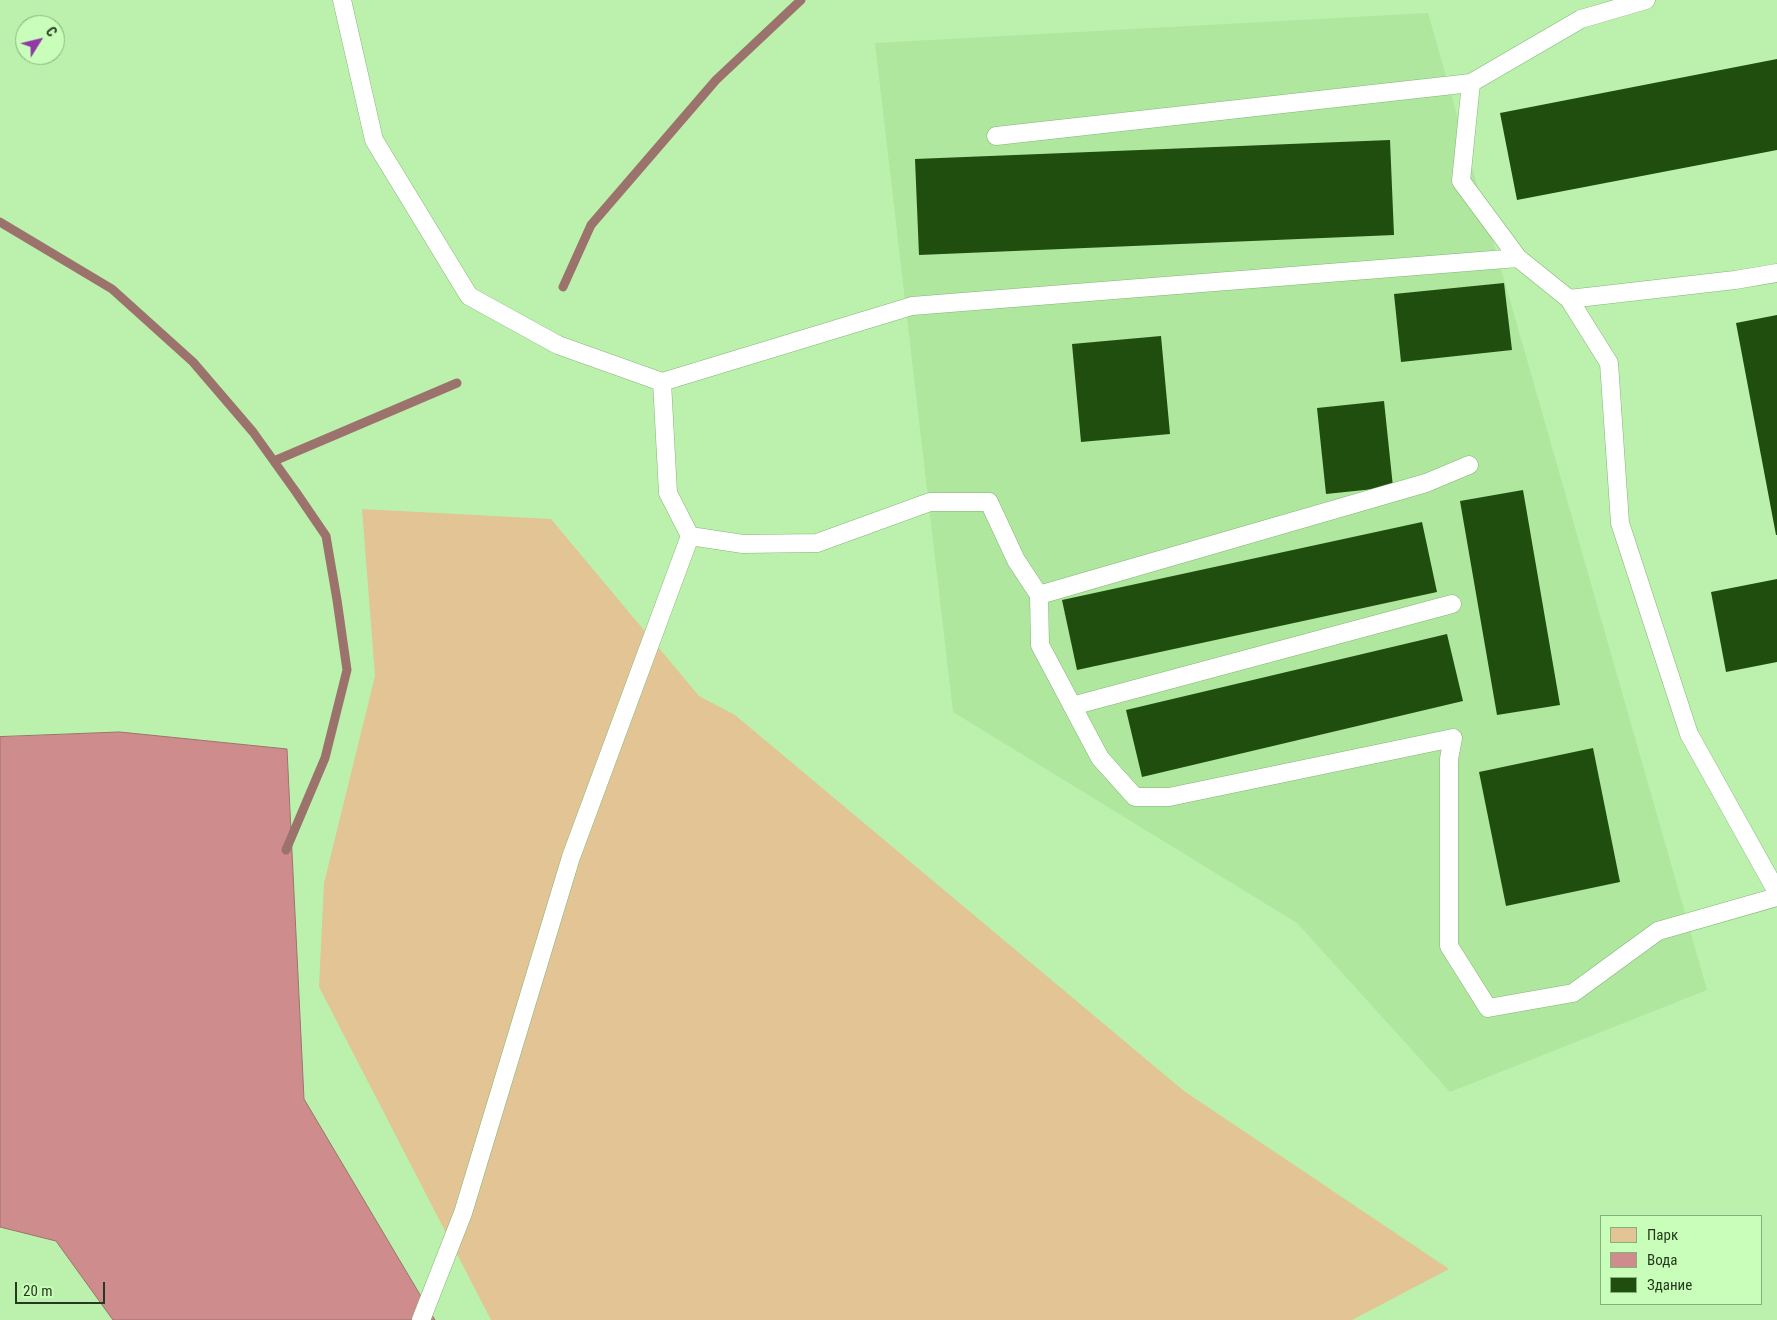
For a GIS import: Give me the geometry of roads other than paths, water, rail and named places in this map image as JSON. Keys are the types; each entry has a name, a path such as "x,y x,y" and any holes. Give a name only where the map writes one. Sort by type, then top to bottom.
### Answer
{"lane":[{"path":"342,0 374,140 468,296 558,345 662,382 912,306 1518,258"},
{"path":"996,136 1471,83 1581,19 1646,0"},
{"path":"1471,83 1461,181 1518,258 1569,299 1609,363 1620,523 1689,734 1777,892"},
{"path":"1569,299 1736,280 1777,273"},
{"path":"421,1320 463,1213 571,857 690,536 668,492 662,382"},
{"path":"1039,595 1426,483 1469,465"},
{"path":"690,536 743,544 817,543 930,502 989,502 1016,560 1039,595 1040,645 1100,758 1135,797 1169,797 1452,738 1449,759 1449,946 1488,1008 1572,993 1658,931 1777,897"},
{"path":"1072,706 1452,604"}],"water":[{"path":"120,732 287,749 304,1099 435,1320 113,1320 56,1241 0,1227 0,737"}],"waterway":[{"path":"563,287 591,225 716,80 801,0"},
{"path":"0,222 112,289 193,362 253,432 326,536 347,670 325,758 286,850"},
{"path":"274,461 457,383"}]}
